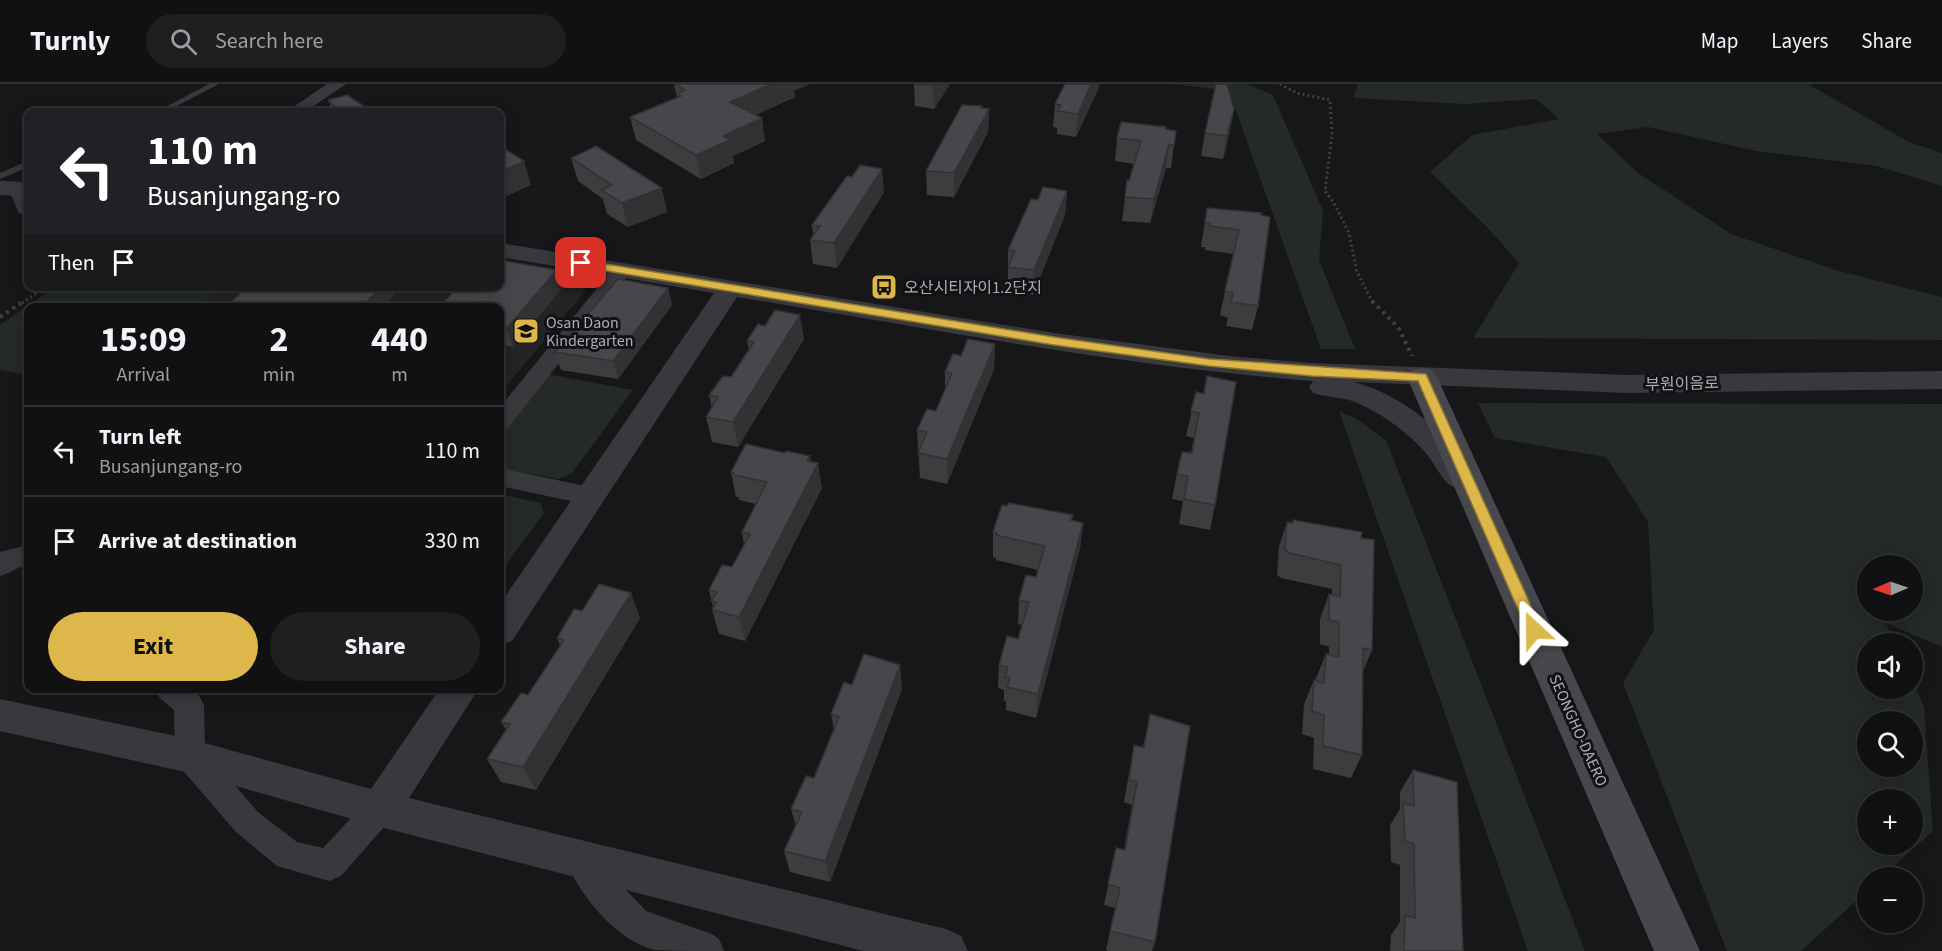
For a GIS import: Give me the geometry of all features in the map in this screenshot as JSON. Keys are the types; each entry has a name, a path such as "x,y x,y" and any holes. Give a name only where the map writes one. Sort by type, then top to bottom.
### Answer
{"main road":[{"name":"SEONGHO-DAERO","path":"1422,377 1677,951"}],"street":[{"path":"300,108 338,84"},
{"path":"11,185 24,206"},
{"path":"504,251 1152,355 1219,373 1352,391 1389,407 1435,444 1477,501"},
{"path":"504,417 622,270"},
{"path":"504,625 730,288"},
{"name":"부원이음로","path":"1152,355 1240,366 1422,377 1627,384 1942,380"},
{"path":"504,478 590,496"},
{"path":"0,566 8,560 24,556"},
{"path":"176,693 189,705 190,756 248,822 289,855 329,865 380,809 458,693"},
{"path":"0,715 190,756 380,809 579,857 946,951"},
{"path":"579,857 638,927 692,943 707,951"}],"lane":[{"path":"168,108 215,84"},
{"path":"11,185 24,169"}],"path":[{"path":"1281,84 1287,90 1330,100 1332,134 1325,191 1334,203 1349,233 1357,272 1372,302 1398,327 1422,377"},
{"path":"0,317 39,291"}],"shaded area":[{"path":"1174,84 1247,84 1273,95 1323,211 1319,260 1355,349 1321,349 1229,91"},
{"path":"1358,84 1808,84 1909,142 1942,153 1942,186 1877,166 1756,151 1648,127 1597,134 1638,173 1731,234 1839,271 1942,297 1942,340 1473,338 1519,263 1489,229 1430,172 1472,135 1559,119 1536,99 1465,104 1353,98"},
{"path":"504,270 581,284 585,291 504,389 504,303 203,303 218,291 504,291"},
{"path":"49,291 218,291 202,303 32,303"},
{"path":"24,308 24,374 0,370 0,325"},
{"path":"547,374 633,390 572,473 559,479 504,470 504,431"},
{"path":"1478,403 1942,404 1942,647 1923,639 1923,633 1909,633 1886,623 1890,633 1857,633 1857,699 1921,699 1924,707 1933,831 1923,840 1923,789 1857,789 1857,855 1906,855 1893,867 1857,867 1857,900 1801,951 1727,951 1623,683 1654,630 1648,522 1606,457 1495,438"},
{"path":"1339,411 1358,420 1386,440 1585,951 1528,951"},
{"path":"504,495 541,503 544,513 504,568"}],"building":[{"path":"675,84 771,84 730,102 762,118 723,136 730,140 696,155 630,117 681,96 677,93 685,90"},
{"path":"1065,84 1091,84 1078,114 1058,111 1061,105 1055,104"},
{"path":"1216,84 1227,84 1234,109 1227,136 1205,133"},
{"path":"347,95 367,108 336,108 328,100"},
{"path":"962,105 982,106 981,108 989,109 954,173 926,171"},
{"path":"1121,122 1166,127 1165,129 1176,131 1174,145 1169,144 1154,199 1125,197 1127,180 1129,181 1141,141 1117,138"},
{"path":"596,146 662,188 622,203 601,190 612,185 571,158"},
{"path":"504,148 524,161 504,170"},
{"path":"860,165 882,169 834,243 810,240 820,226 812,225 847,176 852,177"},
{"path":"1043,187 1067,191 1034,270 1008,267 1015,251 1008,250 1031,199 1038,200"},
{"path":"1207,208 1262,213 1261,215 1270,217 1258,306 1231,302 1233,293 1225,291 1239,230 1210,226 1210,223 1205,223"},
{"path":"504,261 557,270 506,329 504,329 504,303 443,303 454,291 504,291"},
{"path":"618,279 668,288 613,361 555,352"},
{"path":"243,291 378,291 365,303 230,303"},
{"path":"775,310 800,315 733,422 706,417 718,397 709,395 723,376 731,377 754,342 747,341 758,324 765,326"},
{"path":"968,339 995,344 947,459 918,453 927,432 917,430 927,409 936,411 952,373 945,372 953,354 961,356"},
{"path":"1207,376 1236,382 1215,505 1184,499 1188,476 1177,474 1182,452 1192,453 1199,413 1191,411 1196,392 1204,394"},
{"path":"746,444 810,456 807,461 818,463 739,617 712,610 716,602 711,601 717,592 709,590 722,565 732,567 750,534 742,532 767,482 734,475 731,472"},
{"path":"1009,503 1073,515 1070,520 1083,523 1038,694 1007,687 1010,678 1005,677 1008,667 999,665 1007,636 1018,639 1029,602 1019,600 1026,575 1036,577 1045,546 996,535 997,533 993,532 1002,505 1007,506"},
{"path":"1293,520 1362,532 1361,538 1374,540 1372,650 1363,648 1362,755 1323,746 1324,715 1312,711 1314,680 1324,683 1326,654 1339,657 1339,622 1329,620 1329,594 1340,597 1341,565 1285,550 1287,522 1293,523"},
{"path":"599,584 631,593 523,767 487,759 510,724 501,722 521,693 528,695 564,640 557,638 574,609 582,611"},
{"path":"864,654 900,665 825,861 784,851 802,812 791,809 806,776 814,778 839,717 831,714 844,682 852,685"},
{"path":"1150,714 1190,726 1155,942 1110,931 1120,888 1108,884 1116,848 1125,850 1137,782 1129,780 1134,745 1144,748"},
{"path":"1413,770 1457,782 1463,951 1404,951 1405,915 1415,918 1414,844 1405,841 1403,803 1414,806"}],"place":[{"name":"오산시티자이1.2단지","path":"884,287"},
{"name":"Osan Daon Kindergarten","path":"526,331"}],"route":[{"path":"581,263 1054,341 1209,363 1312,372 1422,377 1534,630"}]}
